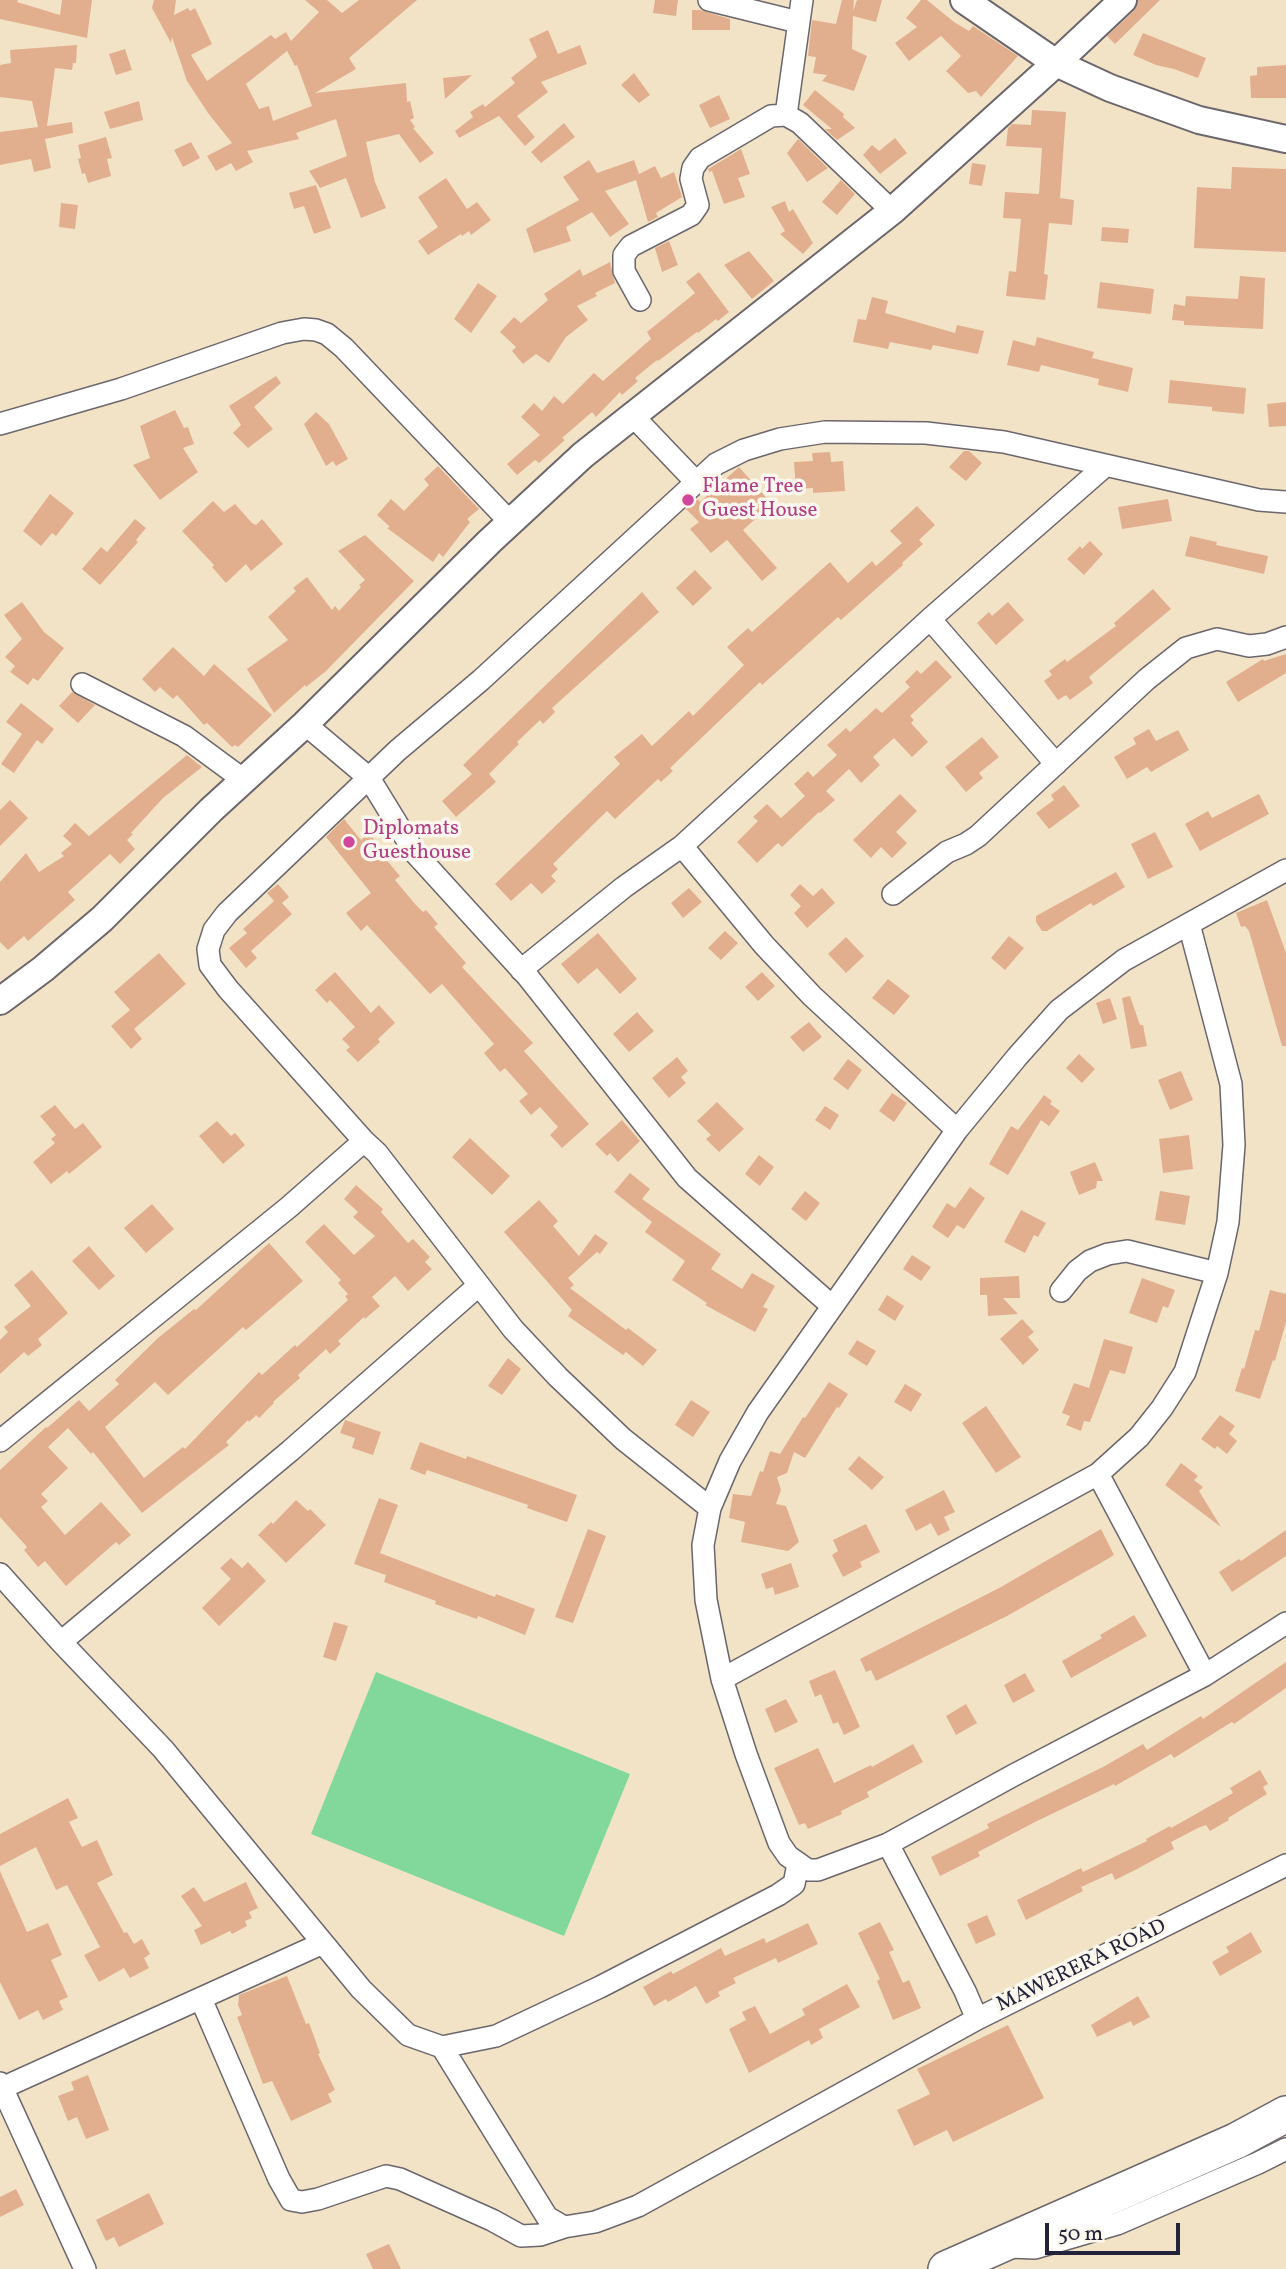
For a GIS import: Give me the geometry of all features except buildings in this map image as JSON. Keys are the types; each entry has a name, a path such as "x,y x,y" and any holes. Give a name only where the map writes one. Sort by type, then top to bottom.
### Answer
{"highway":[{"path":"946,2269 1236,2141 1286,2114"}],"street":[{"path":"709,0 798,22"},
{"path":"786,115 802,0"},
{"path":"964,0 1056,63 1154,105 1235,129 1286,139"},
{"path":"0,1002 102,919 211,810 305,724 510,522 583,455 892,211 1123,0"},
{"path":"640,300 624,271 624,255 631,246 691,215 698,205 691,178 693,168 700,158 771,116 786,115 800,123 892,211"},
{"path":"0,424 133,385 282,333 316,330 327,334 344,348 510,522"},
{"path":"632,415 696,482"},
{"path":"710,1508 624,1439 567,1386 513,1329 377,1153 228,989 210,965 208,949 214,930 227,913 398,750 481,680 716,464 744,450 780,439 825,432 926,433 1004,442 1259,500 1286,502"},
{"path":"521,970 624,887 682,846 930,619 1105,466"},
{"path":"930,619 1056,764"},
{"path":"893,894 947,852 966,845 978,836 1147,679 1186,648 1217,639 1249,646 1267,645 1286,637"},
{"path":"82,684 184,736 245,780"},
{"path":"305,724 369,778 415,853 521,970 687,1178 832,1306"},
{"path":"682,846 764,945 812,996 957,1130"},
{"path":"1286,870 1124,960 1059,1010 1017,1057 957,1130 758,1412 730,1461 710,1508 703,1545 706,1600 722,1679 779,1843 788,1856 807,1870 818,1870 888,1844 1205,1675 1286,1623"},
{"path":"722,1679 1098,1474 1139,1437 1185,1372 1217,1273 1228,1222 1234,1145 1231,1084 1189,924"},
{"path":"0,1441 289,1208 364,1141"},
{"path":"1060,1292 1077,1270 1090,1261 1127,1251 1217,1273"},
{"path":"61,1642 290,1451 478,1286"},
{"path":"1098,1474 1205,1675"},
{"path":"0,1574 163,1749 361,1989 408,2035 442,2047 496,2036 600,1987 778,1895 794,1884 798,1864"},
{"name":"MAWERERA ROAD","path":"888,1844 977,2018 1283,1874"},
{"path":"82,2268 1,2086 323,1943"},
{"path":"201,1999 279,2179 291,2200 302,2203 318,2199 386,2176 400,2179 521,2236 540,2235 565,2227 596,2222 638,2206 977,2018"},
{"path":"442,2047 547,2217 565,2227"},
{"path":"994,2247 1035,2248 1117,2224 1286,2149"}],"green space":[{"path":"376,1672 630,1774 564,1936 311,1834"}],"place":[{"name":"Flame Tree Guest House","path":"688,500"},
{"name":"Diplomats Guesthouse","path":"349,842"}]}
